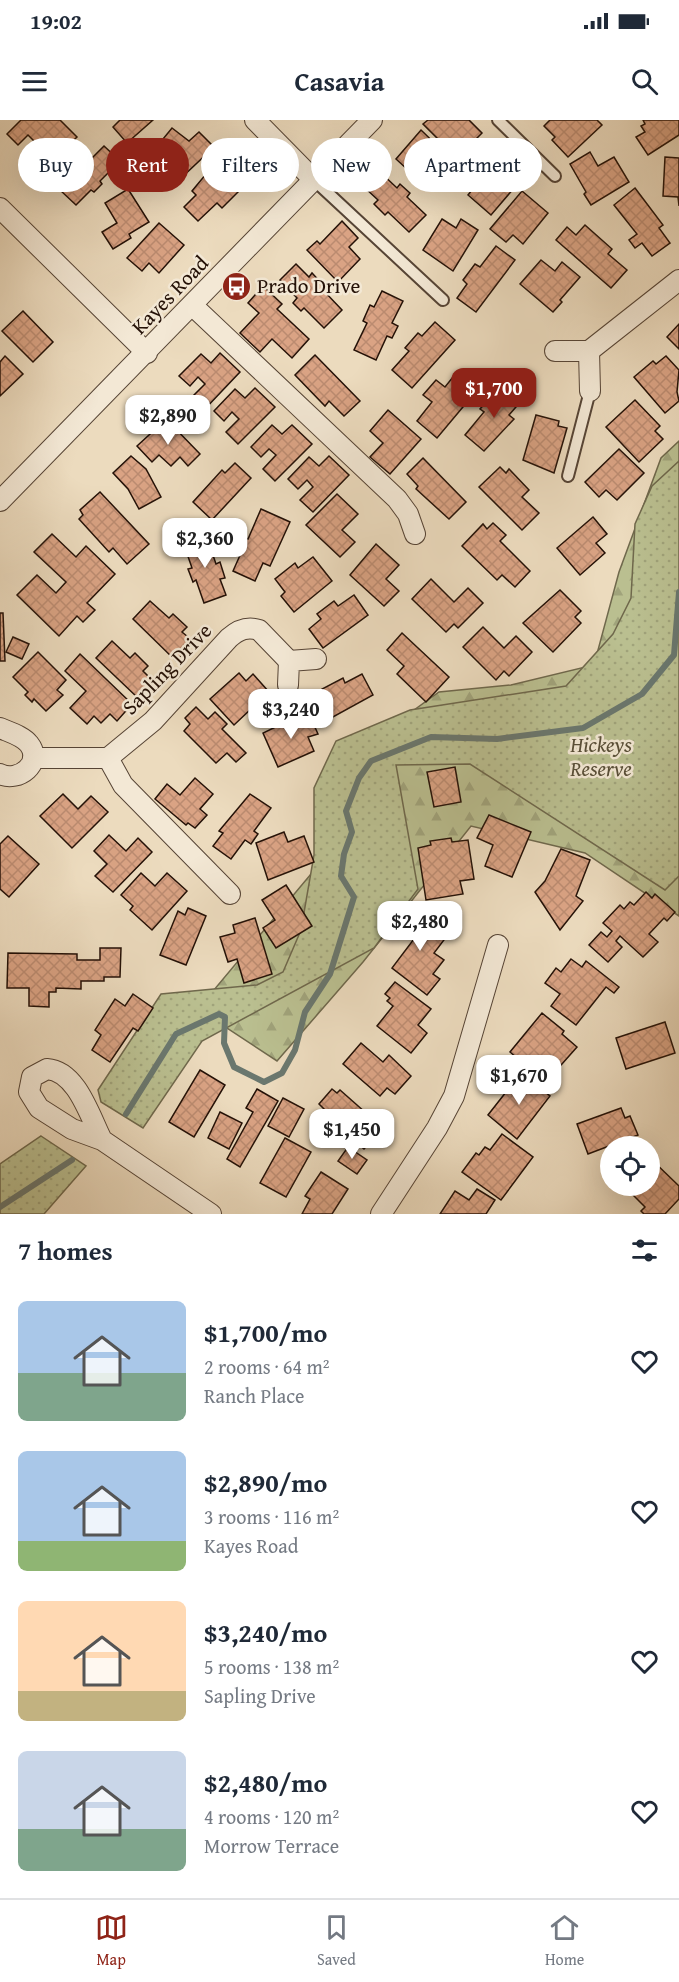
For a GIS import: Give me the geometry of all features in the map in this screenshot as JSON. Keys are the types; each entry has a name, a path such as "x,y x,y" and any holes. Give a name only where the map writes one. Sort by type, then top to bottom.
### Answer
{"street":[{"path":"255,120 311,177"},
{"name":"Kayes Road","path":"355,138 372,120"},
{"name":"Kayes Road","path":"0,501 311,183"},
{"path":"0,208 147,353"},
{"path":"555,351 589,351 679,280"},
{"path":"193,306 398,499 408,514 415,534"},
{"path":"589,351 590,391"},
{"name":"Sapling Drive","path":"108,758 153,721 235,633 247,628 259,630 289,661"},
{"path":"288,686 289,661 316,660"},
{"path":"0,728 26,741 33,751 33,758 22,774 11,777 0,774"},
{"path":"33,758 108,758 123,785 230,894"},
{"path":"381,1214 437,1128 454,1096 498,945"},
{"path":"102,1140 211,1214"}],"lane":[{"path":"498,120 555,176"},
{"path":"327,192 443,300"},
{"path":"568,476 590,391"}],"green space":[{"name":"Hickeys Reserve","path":"679,441 679,916 585,853 471,826 363,962 277,1061 198,1009 352,825 349,757 439,692 511,685 594,665 619,572 661,458"},
{"name":"Hickeys Reserve","path":"679,461 679,876 665,890 470,764 396,765 418,889 374,948 202,1041 143,1128 101,1102 98,1090 161,994 257,985 283,972 301,930 314,855 314,788 336,741 410,710 566,686 613,634 631,598 635,524 652,486"},
{"path":"41,1136 86,1166 44,1214 0,1214 0,1164"}],"building":[{"path":"21,120 60,120 77,137 31,138 28,135 25,138 18,138 18,145 7,134"},
{"path":"120,120 153,120 133,138 123,138 113,127"},
{"path":"428,120 469,120 482,133 477,138 437,138 423,124"},
{"path":"550,120 597,120 602,125 568,157 552,140 555,137 544,126"},
{"path":"643,120 679,120 679,135 648,155 636,137 645,132 641,126 645,124"},
{"path":"172,128 185,138 164,138"},
{"path":"421,130 429,138 414,138"},
{"path":"199,132 205,138 201,138 201,159 189,171 189,141"},
{"path":"104,146 106,148 106,175 100,181 102,184 94,192 94,156"},
{"path":"404,150 404,166 396,159"},
{"path":"590,152 598,166 614,157 629,182 591,205 570,164"},
{"path":"665,157 679,158 679,206 678,197 663,196"},
{"path":"201,180 201,192 238,192 222,208 217,203 198,221 184,207 196,195 192,191"},
{"path":"392,183 397,188 400,184 404,188 404,192 410,193 407,197 426,215 409,232 388,212 385,215 374,204 378,200 369,192 392,192"},
{"path":"635,188 663,225 659,228 670,243 652,256 642,243 635,248 629,240 637,234 614,205"},
{"path":"62,192 89,192 76,205"},
{"path":"123,192 130,192 149,222 129,234 131,238 113,249 102,232 117,223 105,203"},
{"path":"470,192 511,192 491,215 468,195"},
{"path":"521,192 548,213 523,244 513,235 506,242 490,229"},
{"path":"442,219 456,228 461,219 478,230 453,271 423,250"},
{"path":"342,221 358,238 349,247 360,259 338,282 307,250 317,241 320,244"},
{"path":"159,223 184,245 159,273 149,263 142,271 127,258"},
{"path":"585,225 612,249 608,254 627,270 611,288 556,240 567,227 576,235"},
{"path":"496,246 515,260 476,312 457,298 467,284 463,280 475,264 480,267"},
{"path":"541,260 555,271 562,262 580,277 553,312 520,284"},
{"path":"296,264 309,277 312,273 324,286 322,289 342,310 324,328 304,308 301,311 293,303 297,298 280,280"},
{"path":"263,286 282,304 277,309 309,339 292,358 272,339 260,352 240,333 259,313 248,303"},
{"path":"382,291 403,301 392,323 398,326 392,338 387,336 376,360 354,350 367,323 363,321 370,305 374,307"},
{"path":"23,311 53,342 33,362 2,331"},
{"path":"435,322 455,340 412,388 392,370 409,351 405,348 418,333 422,336"},
{"path":"679,324 679,349 667,337"},
{"path":"220,353 240,372 204,410 192,397 205,384 198,377 190,386 179,376 201,354 211,363"},
{"path":"315,355 360,401 344,416 329,401 325,406 295,375"},
{"path":"5,356 23,374 0,396 0,362"},
{"path":"666,356 679,370 677,392 679,401 665,413 634,377 653,361 656,364"},
{"path":"457,372 478,389 437,438 417,421 432,402 423,395 436,380 445,387"},
{"path":"505,386 522,400 509,415 514,419 484,451 465,435 484,412 480,409 490,398 493,400"},
{"path":"255,388 275,407 238,444 226,432 239,419 232,412 224,421 214,411 235,389 245,398"},
{"path":"635,400 660,426 655,431 663,439 639,462 606,427"},
{"path":"388,410 421,439 390,474 370,457 383,443 370,431"},
{"path":"536,415 559,421 558,426 567,428 554,473 523,460"},
{"path":"169,422 200,454 188,466 180,457 171,466 159,455 152,462 137,446 161,424 164,427"},
{"path":"272,425 282,434 292,425 312,444 275,481 263,469 276,455 269,449 261,457 251,447"},
{"path":"619,449 644,473 617,500 606,490 599,497 585,482"},
{"path":"131,456 146,469 161,497 139,509 128,489 113,473"},
{"path":"329,456 349,475 313,512 300,500 313,487 307,480 298,489 288,479 309,457 319,466"},
{"path":"423,458 466,502 449,519 416,489 418,486 407,474"},
{"path":"235,463 251,478 212,520 193,502 222,470 225,473"},
{"path":"500,467 506,473 509,469 529,490 522,497 539,513 522,530 479,487"},
{"path":"100,492 149,544 127,564 113,548 109,552 79,519 83,515 80,510"},
{"path":"337,494 358,514 342,530 355,542 340,557 306,525"},
{"path":"261,509 290,522 270,566 263,563 255,581 233,571 241,553 237,552 244,537 248,539"},
{"path":"593,517 607,534 596,543 605,553 580,575 557,548"},
{"path":"493,523 506,535 500,541 530,571 515,587 502,575 497,580 462,546 483,524 487,529"},
{"path":"52,534 76,557 86,546 115,574 87,603 95,610 83,622 77,616 59,636 17,595 37,575 56,593 66,582 34,552"},
{"path":"206,535 216,564 220,562 225,578 220,579 226,595 204,603 196,580 193,582 188,569 192,568 183,542"},
{"path":"376,544 399,565 386,579 399,591 384,606 350,575"},
{"path":"313,557 332,581 294,612 281,596 285,592 275,579 295,563 298,568"},
{"path":"431,579 454,602 468,588 483,603 458,628 454,624 446,632 412,599"},
{"path":"560,590 581,611 575,617 581,623 553,652 523,623"},
{"path":"354,595 368,615 323,648 309,629 321,619 317,614 334,601 338,606"},
{"path":"150,601 169,618 173,614 187,627 182,632 194,642 176,661 133,619"},
{"path":"0,613 3,613 5,661 0,661"},
{"path":"483,627 504,648 516,636 532,652 509,676 504,671 496,680 463,647"},
{"path":"402,633 449,677 426,702 397,674 404,666 387,650"},
{"path":"13,637 29,644 22,659 6,652"},
{"path":"112,641 130,658 135,653 148,666 143,671 154,682 138,698 96,658"},
{"path":"38,652 66,680 57,690 63,695 46,711 34,699 32,702 25,695 28,692 13,677"},
{"path":"80,654 132,704 117,721 110,714 101,723 94,716 87,724 70,708 86,691 65,671"},
{"path":"239,673 246,681 253,674 269,692 234,725 210,699"},
{"path":"362,674 373,695 322,723 311,702 324,694 322,689 343,678 345,683"},
{"path":"196,707 208,719 215,712 227,724 222,729 246,753 236,762 227,753 216,763 184,731 190,724 185,718"},
{"path":"309,714 318,734 308,737 314,751 278,767 263,733"},
{"path":"455,767 461,802 434,807 427,772"},
{"path":"195,778 213,794 200,809 207,815 195,828 188,823 186,825 155,799 167,784 180,795"},
{"path":"63,794 78,809 91,796 108,812 72,848 40,816"},
{"path":"250,794 271,808 254,831 258,834 251,844 245,840 231,859 213,846 223,833 219,831"},
{"path":"489,815 531,832 512,877 485,866 493,845 477,838"},
{"path":"284,832 288,842 304,836 314,862 268,880 256,843"},
{"path":"109,835 126,851 138,838 152,852 113,892 95,876 107,864 94,851"},
{"path":"8,836 39,864 9,897 0,889 0,844"},
{"path":"451,838 452,842 468,840 474,879 460,881 463,894 426,900 418,848 431,845 430,841"},
{"path":"561,849 590,860 576,896 583,901 560,930 535,892 545,881"},
{"path":"141,873 155,886 167,873 187,891 152,930 130,910 133,906 121,895"},
{"path":"286,885 312,926 276,948 263,928 275,920 262,900"},
{"path":"646,892 652,898 655,894 675,912 667,921 664,918 649,934 658,942 643,957 620,936 616,941 622,947 608,962 589,945 601,932 607,937 612,931 603,923 620,905 624,909 630,902 634,905"},
{"path":"409,907 447,936 434,953 444,960 433,974 440,979 427,995 392,968 414,939 396,925"},
{"path":"188,908 206,916 186,965 160,955 178,911 185,915"},
{"path":"255,918 272,974 244,983 237,959 228,962 220,937 235,933 233,925"},
{"path":"100,948 121,948 120,977 104,977 104,981 81,981 81,989 56,988 56,992 49,992 49,1007 29,1006 29,988 7,988 8,953 77,954 77,960 100,960"},
{"path":"571,959 582,967 586,961 619,987 614,993 606,987 576,1025 551,1006 560,994 545,983 556,968 561,972"},
{"path":"395,982 431,1009 418,1025 427,1033 411,1053 377,1026 393,1006 387,1001 390,998 385,994"},
{"path":"133,994 153,1008 138,1031 133,1028 110,1062 92,1050 101,1035 95,1030 115,999 125,1006"},
{"path":"542,1013 564,1031 562,1034 577,1047 554,1073 541,1062 533,1072 510,1052"},
{"path":"665,1022 675,1053 626,1069 616,1038"},
{"path":"361,1043 383,1062 389,1055 411,1076 395,1094 387,1088 380,1096 343,1064"},
{"path":"200,1070 225,1085 194,1137 169,1122"},
{"path":"521,1073 550,1096 517,1139 488,1115"},
{"path":"257,1089 278,1101 240,1167 227,1159 253,1112 246,1108"},
{"path":"332,1089 337,1093 340,1090 383,1128 364,1149 321,1112 324,1109 319,1104"},
{"path":"283,1098 304,1109 289,1137 268,1126"},
{"path":"621,1108 625,1118 630,1116 638,1135 600,1136 600,1149 588,1154 577,1124"},
{"path":"220,1112 242,1123 229,1149 208,1138"},
{"path":"502,1134 533,1157 501,1200 462,1172 476,1153 479,1155 485,1147 490,1150"},
{"path":"285,1138 311,1152 286,1197 260,1183"},
{"path":"348,1147 367,1160 357,1174 338,1161"},
{"path":"660,1168 679,1186 679,1199 665,1214 644,1214 641,1211 645,1207 634,1196 660,1196"},
{"path":"321,1172 348,1189 332,1214 302,1214 310,1199 305,1196"},
{"path":"477,1189 495,1200 486,1214 440,1214 455,1191 469,1200"}],"waterway":[{"path":"126,1114 176,1034 219,1014 225,1017 224,1043 234,1067 264,1082 282,1073 295,1050 305,1012 330,974 354,897 341,876 344,854 352,832 346,811 359,778 371,761 431,737 497,739 583,728 642,694 674,655 679,592"},
{"path":"0,1207 72,1160"}],"place":[{"name":"Prado Drive","path":"236,286"}]}
